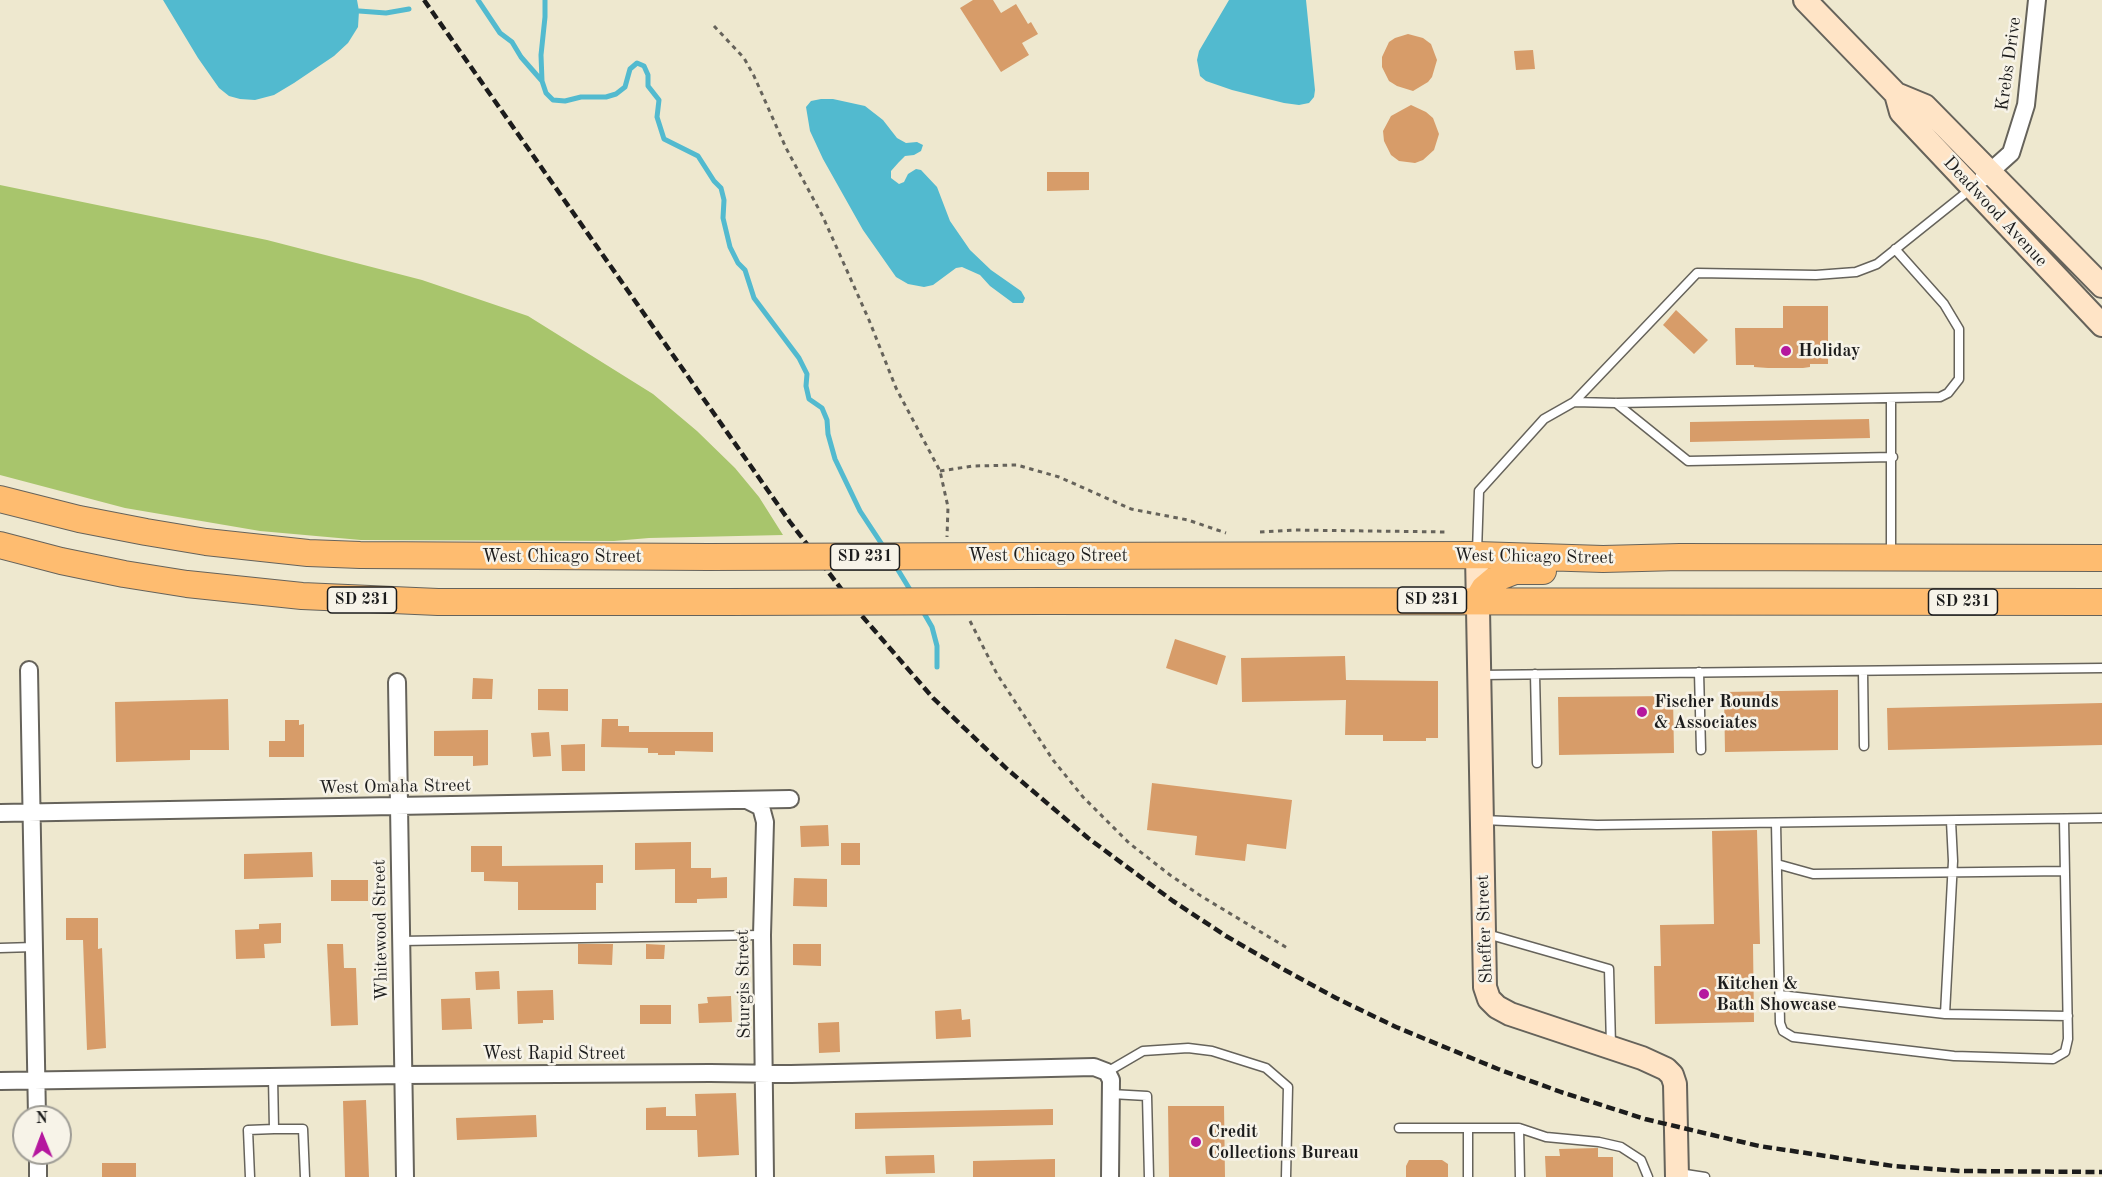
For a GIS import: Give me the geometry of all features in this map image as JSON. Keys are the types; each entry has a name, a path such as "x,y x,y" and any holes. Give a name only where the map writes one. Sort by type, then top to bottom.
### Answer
{"main road":[{"name":"West Chicago Street","path":"0,499 80,519 146,532 216,543 308,553 709,557 1021,556 1477,544 1603,559 1891,552 2102,558"},
{"name":"SD 231","path":"0,545 124,574 197,585 302,596 438,602 2102,602"},
{"path":"1603,559 1713,546 1891,552 2102,546"},
{"path":"1478,601 1484,589 1497,578 1515,571 1603,571 1680,557"}],"street":[{"name":"Deadwood Avenue","path":"1806,0 1896,94 1926,106 1990,172 2095,295 2102,325"},
{"name":"Krebs Drive","path":"1972,187 2011,153 2025,105 2037,0"},
{"name":"Deadwood Avenue","path":"1896,94 1901,112 1972,187 2095,295"},
{"name":"Sheffer Street","path":"1477,544 1485,987 1489,999 1497,1007 1526,1020 1656,1063 1666,1069 1672,1075 1676,1095 1677,1175"},
{"path":"30,670 37,1105"},
{"name":"Whitewood Street","path":"397,682 405,1177"},
{"name":"West Omaha Street","path":"0,813 790,798"},
{"name":"Sturgis Street","path":"747,800 760,807 765,822 762,935 765,1177"},
{"name":"West Rapid Street","path":"0,1081 404,1075 764,1074 1094,1067 1107,1072"},
{"path":"1107,1072 1111,1080 1110,1177"}],"lane":[{"path":"1477,544 1479,491 1544,419 1574,402 1697,273 1856,272 1877,264 1972,187"},
{"path":"1574,402 1616,404 1940,397 1955,386 1959,379 1959,329 1932,289 1895,249"},
{"path":"1891,399 1893,457 1891,552"},
{"path":"1616,404 1688,461 1893,457"},
{"path":"1479,675 2102,668"},
{"path":"1863,671 1864,746"},
{"path":"1699,672 1701,750"},
{"path":"1535,674 1537,763"},
{"path":"1482,820 1597,825 2102,818"},
{"path":"1776,823 1780,1023 1783,1031 1793,1037 1954,1056 2053,1059 2065,1052 2068,1040 2064,819"},
{"path":"1945,1014 1952,873 1951,820"},
{"path":"1777,864 1813,874 2065,871"},
{"path":"1484,934 1609,969 1611,1048"},
{"path":"401,940 762,935"},
{"path":"0,948 34,947"},
{"path":"1780,995 1945,1014 2068,1016"},
{"path":"1107,1072 1143,1051 1188,1048 1212,1051 1266,1068 1288,1087 1286,1177"},
{"path":"273,1077 274,1129"},
{"path":"1111,1094 1147,1096 1149,1177"},
{"path":"1399,1128 1519,1128 1546,1137 1599,1142 1621,1147 1641,1160 1648,1177"},
{"path":"1468,1128 1468,1177"},
{"path":"1519,1128 1520,1177"},
{"path":"250,1177 248,1130 274,1129 303,1129 305,1177"},
{"path":"1677,1175 1705,1177"}],"path":[{"path":"714,26 744,58 754,76 786,148 824,216 896,388 940,471 948,507 949,546"},
{"path":"940,471 972,466 1017,465 1059,477 1131,509 1188,520 1228,534"},
{"path":"1250,533 1294,530 1477,544"},
{"path":"969,619 972,629 997,674 1053,760 1083,797 1129,843 1170,875 1200,896 1289,949"}],"green space":[{"path":"0,185 267,240 422,280 528,316 653,394 697,431 735,468 759,497 783,535 614,541 361,540 260,531 125,508 0,475"}],"water":[{"path":"163,0 357,0 358,27 348,43 334,56 294,83 274,95 255,100 240,99 229,96 219,88"},
{"path":"1229,0 1306,0 1315,90 1314,97 1309,103 1299,105 1284,103 1232,90 1206,81 1200,76 1197,60 1199,51"},
{"path":"833,99 865,106 883,120 897,138 906,143 917,142 923,145 921,151 905,156 899,162 891,171 891,178 899,184 904,182 908,174 916,169 921,170 937,187 950,221 970,250 991,270 1021,291 1025,298 1023,303 1013,303 990,286 980,275 962,267 956,268 933,285 924,287 908,284 896,277 863,230 810,131 806,107 811,101"}],"building":[{"path":"973,0 993,0 1001,13 1016,4 1028,24 1031,22 1038,34 1022,43 1029,55 1001,72 960,8"},
{"path":"1408,34 1423,38 1431,44 1437,60 1432,77 1413,91 1389,81 1382,67 1382,57 1389,42"},
{"path":"1533,50 1535,69 1516,70 1514,51"},
{"path":"1411,105 1433,118 1439,134 1434,150 1423,160 1415,163 1399,161 1391,155 1384,141 1383,131 1391,116"},
{"path":"1047,172 1089,172 1089,190 1047,191"},
{"path":"1783,306 1828,306 1828,364 1810,364 1810,367 1803,368 1736,365 1735,328 1783,328"},
{"path":"1676,310 1708,340 1694,354 1663,325"},
{"path":"1869,419 1870,438 1690,442 1690,422"},
{"path":"1175,639 1226,656 1217,685 1166,668"},
{"path":"1345,656 1346,680 1438,681 1438,738 1426,738 1426,741 1383,741 1383,735 1345,735 1346,700 1242,702 1241,658"},
{"path":"473,678 493,679 492,699 472,699"},
{"path":"538,689 568,689 568,711 538,710"},
{"path":"1838,690 1838,750 1725,752 1724,692"},
{"path":"1673,696 1674,753 1559,755 1558,697"},
{"path":"228,699 229,750 190,750 190,760 116,762 115,702"},
{"path":"2102,703 2102,745 1888,750 1887,708"},
{"path":"602,719 618,719 618,726 629,726 629,732 713,732 713,752 675,751 675,755 658,755 658,753 648,753 648,748 601,747"},
{"path":"285,720 299,720 299,725 304,724 304,757 269,757 269,741 285,741"},
{"path":"488,730 488,765 473,766 473,756 434,756 434,731"},
{"path":"549,732 551,756 533,757 531,733"},
{"path":"585,744 585,771 562,771 561,745"},
{"path":"1152,783 1292,800 1286,849 1247,844 1245,861 1195,855 1197,836 1147,830"},
{"path":"828,825 829,846 801,847 800,826"},
{"path":"1757,830 1760,944 1753,944 1754,1022 1655,1024 1654,966 1661,966 1660,925 1714,924 1712,831"},
{"path":"691,842 691,868 711,868 711,878 727,877 727,898 697,899 697,903 675,903 675,869 635,870 635,843"},
{"path":"841,843 860,843 860,865 841,865"},
{"path":"471,846 502,846 502,866 603,865 603,883 596,883 596,910 518,910 518,882 484,881 484,872 471,872"},
{"path":"312,852 313,877 244,879 244,854"},
{"path":"794,878 827,879 827,907 793,906"},
{"path":"331,880 368,880 368,901 331,901"},
{"path":"66,918 98,918 98,949 102,948 106,1048 87,1050 83,940 66,940"},
{"path":"281,923 281,943 264,944 265,958 236,959 235,930 259,929 259,924"},
{"path":"327,944 343,944 344,968 356,968 358,1025 331,1026"},
{"path":"578,944 613,944 612,965 578,964"},
{"path":"646,944 665,945 664,959 646,959"},
{"path":"793,944 821,944 821,966 793,965"},
{"path":"499,971 500,989 476,990 475,972"},
{"path":"553,990 554,1020 518,1024 517,991"},
{"path":"731,996 732,1022 699,1023 698,1004 708,1003 707,997"},
{"path":"470,998 472,1029 442,1030 441,999"},
{"path":"640,1005 671,1005 671,1024 640,1024"},
{"path":"961,1009 962,1020 970,1019 971,1037 936,1039 935,1011"},
{"path":"839,1022 840,1052 819,1053 818,1023"},
{"path":"736,1093 739,1155 698,1157 697,1130 646,1130 646,1108 666,1107 666,1116 696,1116 695,1094"},
{"path":"366,1100 369,1177 345,1177 343,1101"},
{"name":"Credit Collections Bureau","path":"1168,1106 1224,1106 1225,1177 1169,1177"},
{"path":"1053,1109 1053,1125 855,1129 855,1113"},
{"path":"536,1115 537,1137 457,1140 456,1118"},
{"path":"1598,1148 1598,1157 1613,1157 1613,1177 1546,1177 1545,1156 1560,1156 1559,1149"},
{"path":"934,1155 935,1173 886,1174 885,1156"},
{"path":"1055,1159 1055,1177 973,1177 973,1161"},
{"path":"1409,1160 1442,1160 1448,1164 1448,1177 1406,1177 1406,1166"},
{"path":"102,1163 136,1163 136,1177 102,1177"}],"waterway":[{"path":"478,0 500,33 512,42 521,57 542,81 546,93 553,100 565,101 616,94 625,87 630,69 637,63 644,66 648,75 648,86 659,100 657,117 664,139 698,156 721,188 724,200 723,218 730,247 738,263 745,270 754,298 799,358 807,374 806,386 809,399 822,408 827,420 828,434 835,459 860,511 885,549"},
{"path":"542,81 541,55 545,0"},
{"path":"359,11 386,13 409,9"},
{"path":"895,565 912,593"},
{"path":"921,608 932,627 937,646 937,667"}],"railway":[{"path":"424,0 790,522 862,616 933,698 1007,769 1088,838 1173,901 1226,936 1283,969 1396,1027 1498,1069 1645,1119 1759,1146 1893,1166 1961,1171 2102,1172"}],"place":[{"name":"Holiday","path":"1786,351"},
{"name":"Fischer Rounds & Associates","path":"1642,712"},
{"name":"Kitchen & Bath Showcase","path":"1704,994"},
{"name":"Credit Collections Bureau","path":"1196,1142"}]}
